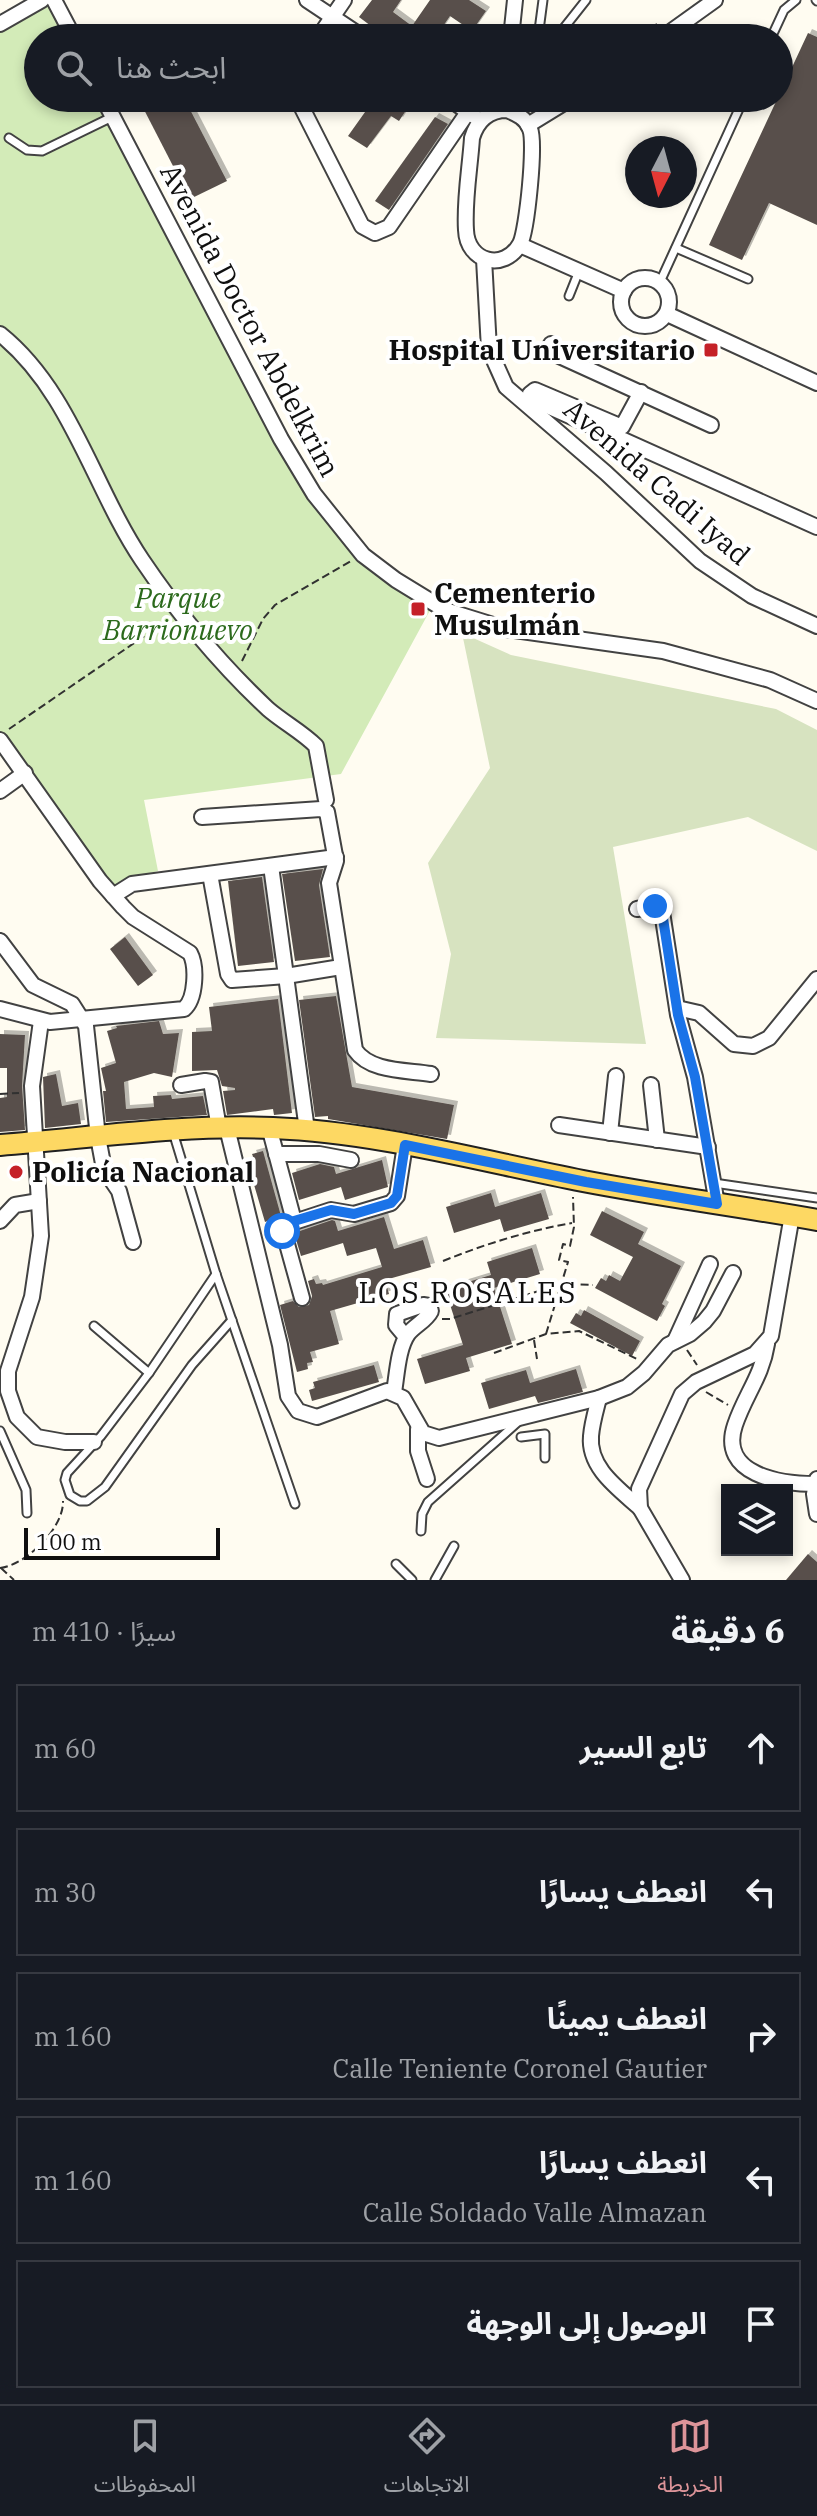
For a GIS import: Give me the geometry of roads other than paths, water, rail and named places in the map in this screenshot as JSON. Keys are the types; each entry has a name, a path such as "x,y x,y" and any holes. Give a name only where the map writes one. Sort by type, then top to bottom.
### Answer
{"main road":[{"path":"0,1145 172,1130 269,1127 307,1130 405,1145 586,1182 817,1220"}],"street":[{"path":"0,24 42,0"},
{"path":"54,0 67,24"},
{"path":"307,0 344,24"},
{"path":"328,24 344,0"},
{"path":"512,24 515,0"},
{"path":"682,24 715,0"},
{"name":"Avenida Doctor Abdelkrim","path":"110,112 281,439 314,494 363,555 419,595 445,610 470,619 506,629 663,651 770,680 817,701"},
{"path":"304,112 362,226 370,232 381,232 392,222 483,112"},
{"path":"471,112 478,116 494,112"},
{"path":"506,112 523,120 547,113"},
{"path":"489,349 496,283 525,232 533,142 518,112"},
{"path":"478,116 472,138 466,231 470,244 484,259 493,262 515,250 579,271 624,291"},
{"name":"Avenida Cadi Iyad","path":"484,259 489,349 506,387 606,473 700,561 752,596 817,626"},
{"path":"640,279 660,282 670,301 667,314 656,325 641,327 634,324 621,306 624,291 633,281 640,279"},
{"path":"667,314 817,383"},
{"path":"0,334 21,352 44,380 140,556 195,633 276,716 316,746 326,800"},
{"path":"551,344 555,354 711,425"},
{"path":"641,392 623,427 535,390 530,394 532,399 817,527"},
{"path":"0,738 113,896 133,917 192,956 192,999 188,1007 180,1010 41,1021 0,1009"},
{"path":"0,791 25,773"},
{"path":"202,817 324,810 330,818 336,857 329,883 353,1044 358,1055 372,1065 431,1074"},
{"path":"113,896 132,884 336,857"},
{"path":"271,866 307,1130"},
{"path":"210,874 229,977 238,981 341,967"},
{"path":"637,909 655,906 662,912 677,1008 695,1077 717,1204"},
{"path":"0,941 33,985 72,1004 83,1020 87,1030 104,1169 119,1191 133,1242"},
{"path":"677,1008 699,1013 734,1044 753,1046 769,1038 817,979"},
{"path":"41,1021 32,1093 41,1236 36,1277 25,1324 4,1375 17,1417 37,1437 65,1442 94,1442"},
{"path":"610,1133 616,1076"},
{"path":"181,1085 211,1082 280,1345 290,1402 304,1414 317,1417 381,1392 394,1392 403,1398 418,1429 418,1451 427,1479"},
{"path":"651,1085 657,1140"},
{"path":"559,1125 708,1147"},
{"path":"269,1127 294,1221"},
{"path":"302,1298 282,1228 284,1224 331,1210 354,1214 391,1203 397,1196 405,1145"},
{"path":"276,1154 319,1154 351,1160"},
{"path":"0,1221 15,1205 39,1201"},
{"path":"792,1215 775,1322 761,1371 735,1423 734,1449 742,1464 756,1475 782,1482 816,1482 817,1514"},
{"path":"675,1341 710,1264"},
{"path":"418,1429 428,1436 439,1438 599,1398 627,1387 662,1350 690,1334 709,1317 733,1273"},
{"path":"394,1392 406,1337 430,1315 431,1308 426,1305 397,1314 396,1325 406,1337"},
{"path":"640,1508 639,1489 682,1394 696,1382 748,1359 767,1342"},
{"path":"599,1398 591,1436 595,1458 610,1481 640,1508 675,1577"}],"lane":[{"path":"540,24 543,0"},
{"path":"567,24 586,0"},
{"path":"778,24 784,10 796,0"},
{"path":"660,282 738,112"},
{"path":"9,138 27,150 42,151 112,117"},
{"path":"676,248 748,279"},
{"path":"569,296 579,271"},
{"path":"172,1130 216,1274 295,1504"},
{"path":"714,1183 817,1198"},
{"path":"216,1274 149,1373 67,1473 65,1480 70,1495 87,1501 105,1487 192,1365 232,1320"},
{"path":"94,1326 149,1373"},
{"path":"421,1531 422,1514 428,1502 518,1422"},
{"path":"0,1431 26,1490 27,1513"},
{"path":"521,1437 545,1434 545,1458"},
{"path":"435,1580 454,1546"},
{"path":"396,1564 412,1580"}],"place":[{"name":"Hospital Universitario","path":"711,350"},
{"name":"Cementerio Musulmán","path":"418,609"},
{"name":"Policía Nacional","path":"16,1172"}],"district":[{"name":"LOS ROSALES","path":"468,1293"}],"park label":[{"name":"Parque Barrionuevo","path":"178,614"}]}
